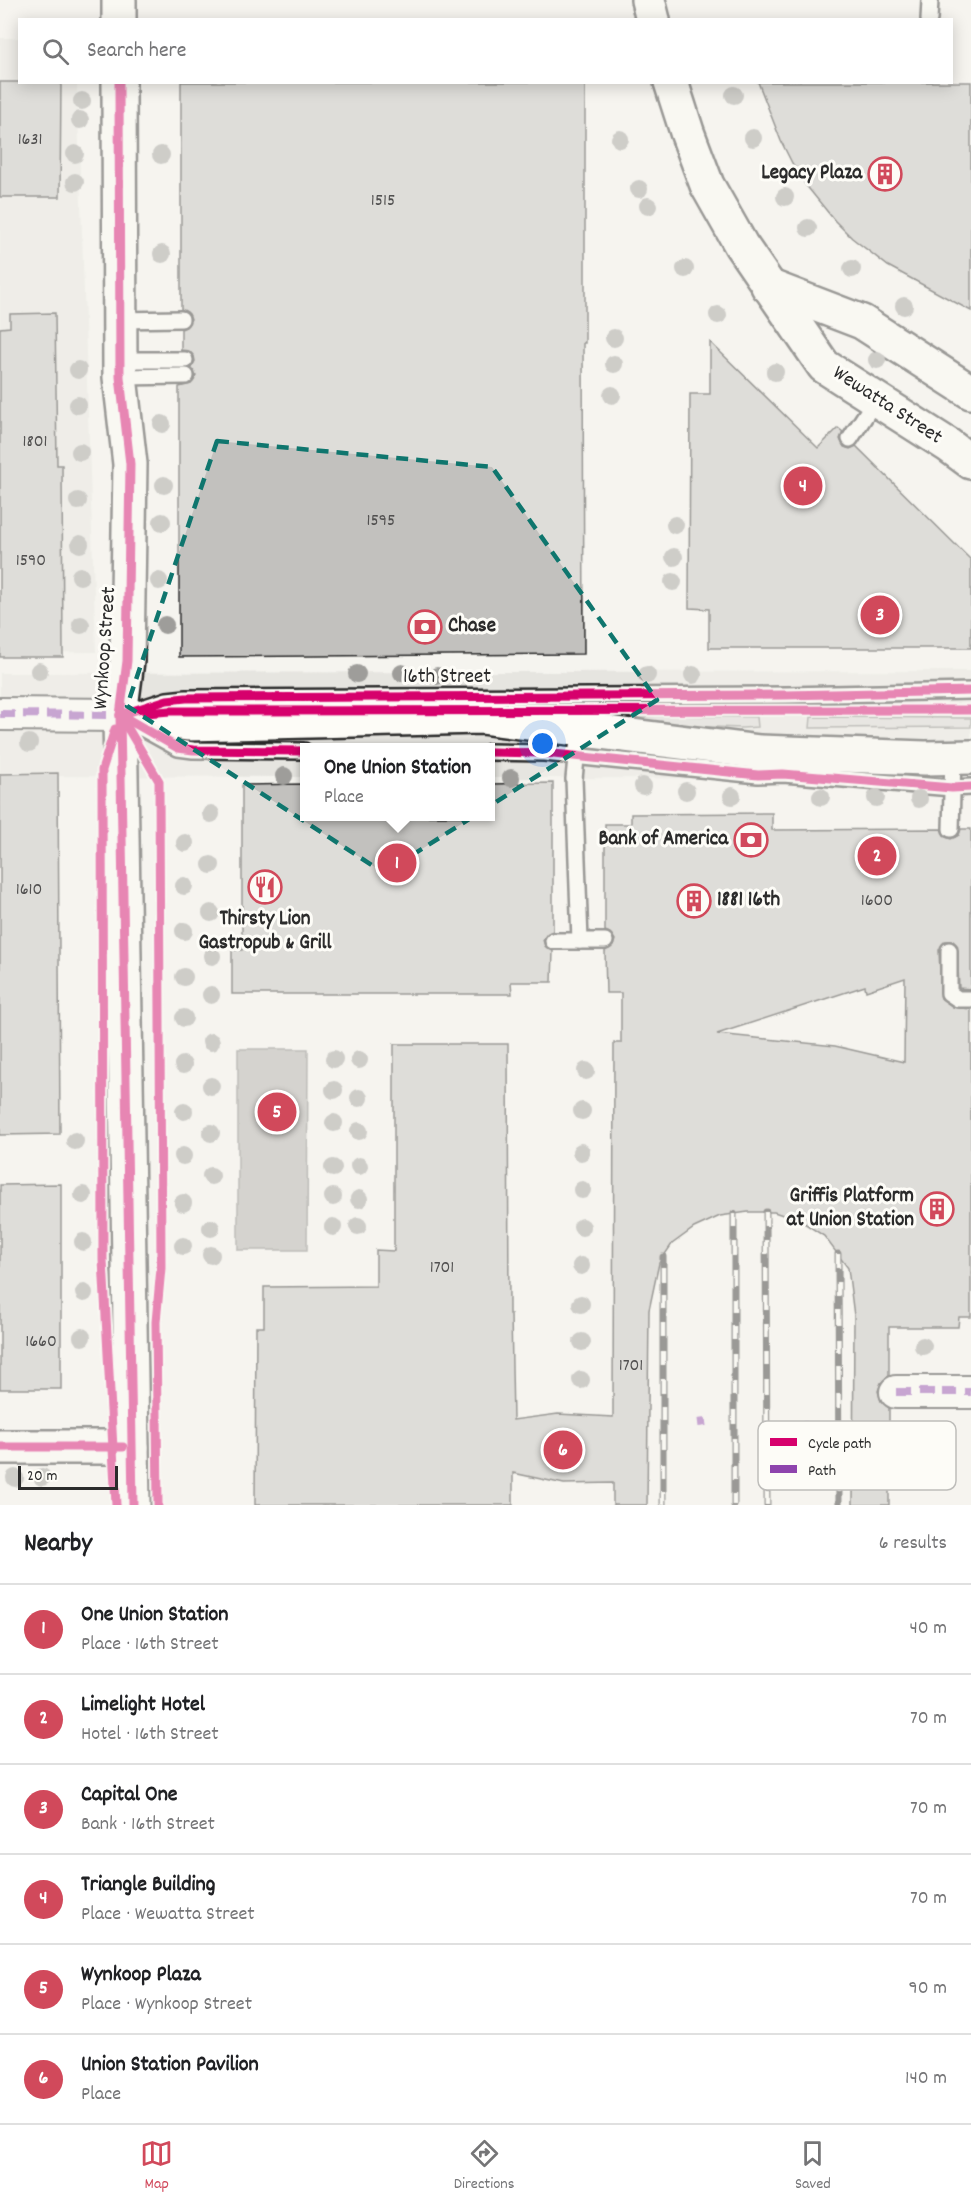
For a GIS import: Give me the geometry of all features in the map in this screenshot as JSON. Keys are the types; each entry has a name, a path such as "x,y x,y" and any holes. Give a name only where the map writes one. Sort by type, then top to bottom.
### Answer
{"street":[{"path":"119,0 119,18"},
{"path":"648,0 652,18"},
{"name":"Wynkoop Street","path":"119,84 119,369 130,464 127,661 120,715 133,1505"},
{"name":"Wewatta Street","path":"672,84 707,184 741,245 824,366 971,462"},
{"path":"768,286 861,322 971,392"},
{"path":"0,714 120,715"},
{"name":"16th Street","path":"120,715 187,724 481,717 577,743 925,758 959,767"},
{"path":"897,1392 971,1392"},
{"path":"0,1447 132,1447"}],"lane":[{"path":"929,18 930,0"},
{"path":"119,320 181,319"},
{"path":"119,369 186,360"},
{"path":"119,369 186,376"},
{"path":"850,439 876,399"},
{"name":"16th Street","path":"120,715 167,700 186,698 786,695 971,691"},
{"path":"120,715 178,748 300,751"},
{"path":"577,743 574,779 580,941"},
{"name":"16th Street","path":"495,752 544,753 577,743"},
{"path":"951,829 959,767"},
{"name":"16th Street","path":"959,767 971,787"},
{"path":"553,941 605,941"},
{"path":"949,950 949,993 958,999 971,999"}],"highlighted area":[{"path":"217,441 492,467 657,700 384,873 127,706"}],"shaded area":[{"path":"0,38 18,38 18,84 77,84 96,652 0,653"},
{"path":"971,671 971,779 495,778 495,743 300,743 300,777 0,776 0,673"},
{"path":"637,717 757,717 758,727 634,724"},
{"path":"811,717 971,718 971,727 810,728"},
{"path":"238,1049 308,1049 307,1250 238,1250"}],"building":[{"path":"0,82 61,84 60,197 0,197"},
{"name":"Legacy Plaza","path":"953,82 971,82 971,311 888,266 852,238 805,184 781,141 759,84 953,84"},
{"path":"181,84 585,84 584,654 179,657 179,387 191,384 196,376 191,368 195,361 194,356 189,351 181,350 181,329 186,327 191,319 189,314 181,309"},
{"path":"55,313 57,465 62,465 63,657 0,657 0,328 10,327 10,314"},
{"path":"710,342 818,448 838,428 843,432 840,439 844,447 850,449 856,446 971,560 971,648 709,648 709,609 689,608 690,394 710,394"},
{"path":"58,773 60,1134 0,1135 0,774"},
{"path":"553,783 553,931 548,933 543,940 545,946 553,951 552,982 511,982 512,994 232,994 232,950 242,950 242,785 300,784 300,821 495,821 495,784"},
{"path":"772,813 772,830 941,829 945,837 951,839 959,835 961,829 971,829 971,989 959,988 957,945 953,941 945,941 939,950 941,998 953,1007 971,1009 971,1317 959,1317 958,1327 889,1327 889,1376 881,1383 878,1391 881,1401 889,1408 889,1421 853,1421 854,1316 848,1268 824,1236 801,1221 774,1212 748,1212 720,1216 694,1228 672,1244 659,1263 649,1310 647,1505 613,1505 613,1483 564,1484 513,1473 513,1505 255,1505 256,1327 264,1327 264,1287 376,1286 376,1250 394,1251 394,1044 508,1044 509,1314 511,1314 513,1420 558,1414 613,1417 614,1043 621,1043 621,993 606,993 605,951 613,946 615,940 610,933 605,931 605,824 631,824 631,814","holes":["905,978 904,1062 835,1046 717,1034 865,986 866,991"]},
{"path":"61,1184 61,1389 0,1389 0,1185"},
{"path":"853,1490 889,1490 889,1505 853,1505"}],"railway":[{"path":"766,1212 767,1421"},
{"path":"734,1214 734,1505"},
{"path":"838,1254 839,1421"},
{"path":"663,1257 663,1505"},
{"path":"767,1490 767,1505"},
{"path":"839,1490 839,1505"}],"marked path":[{"path":"0,714 120,715"},
{"path":"896,1392 971,1392"},
{"path":"698,1423 706,1422"}],"cycle path":[{"path":"119,84 120,377 130,464 127,661 120,715 133,1505"},
{"path":"120,715 167,700 186,698 786,695 971,691"},
{"path":"146,713 170,711 971,710"},
{"path":"120,715 159,781 161,1268 156,1322 158,1505"},
{"path":"122,716 178,748 300,751"},
{"path":"115,729 102,770 103,1260 116,1505"},
{"path":"495,752 544,753 758,775 783,774 952,788 971,787"},
{"path":"0,1447 123,1447"}],"place":[{"name":"Legacy Plaza","path":"885,174"},
{"name":"Triangle Building","path":"803,486"},
{"name":"Capital One","path":"880,615"},
{"name":"Chase","path":"425,627"},
{"name":"Bank of America","path":"751,840"},
{"name":"Limelight Hotel","path":"877,856"},
{"name":"One Union Station","path":"397,863"},
{"name":"Thirsty Lion Gastropub & Grill","path":"265,887"},
{"name":"1881 16th","path":"694,901"},
{"name":"Wynkoop Plaza","path":"277,1112"},
{"name":"Griffis Platform at Union Station","path":"937,1209"},
{"name":"Union Station Pavilion","path":"563,1450"}]}
